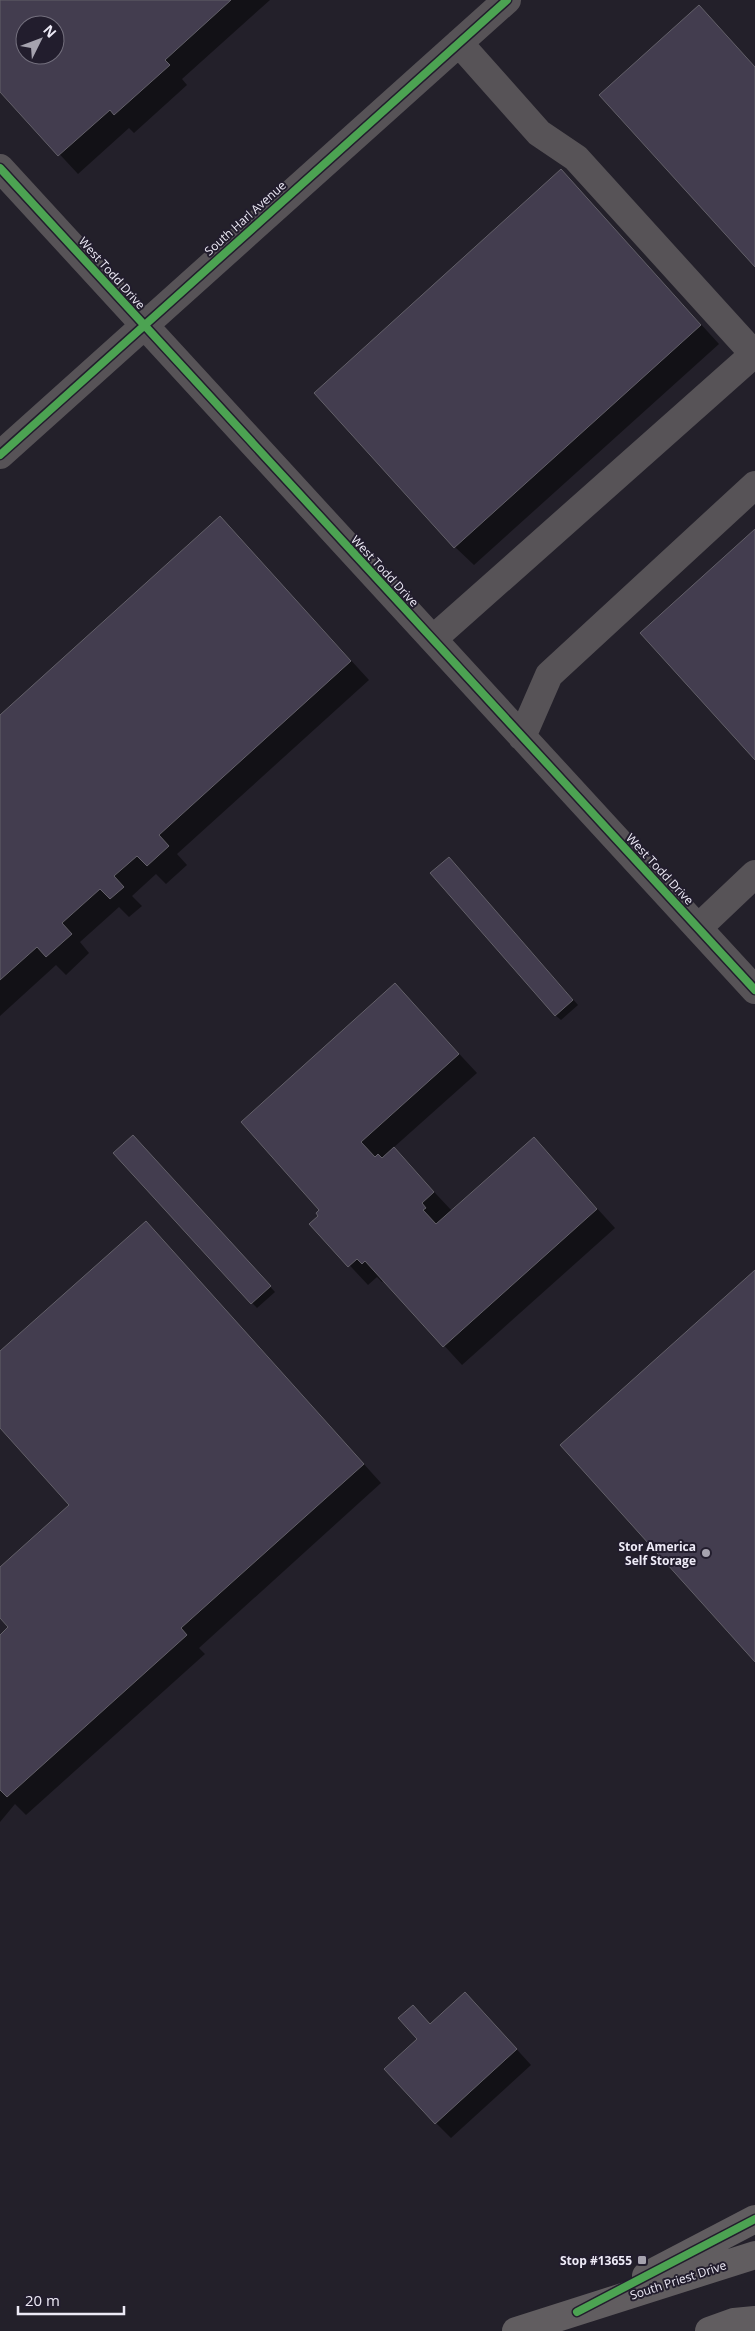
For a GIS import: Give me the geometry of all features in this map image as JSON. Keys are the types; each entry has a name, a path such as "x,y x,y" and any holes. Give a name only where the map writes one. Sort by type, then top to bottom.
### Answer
{"main road":[{"path":"577,2312 755,2219"},
{"name":"South Priest Drive","path":"516,2331 755,2254"},
{"path":"709,2331 734,2322 755,2320"}],"street":[{"name":"South Harl Avenue","path":"0,455 506,0"},
{"path":"433,639 754,354 576,158 539,133 459,43"},
{"name":"West Todd Drive","path":"0,168 755,990"},
{"path":"522,737 549,675 755,485"},
{"path":"698,928 755,874"}],"building":[{"path":"0,0 231,0 165,60 170,65 114,115 110,110 58,156 0,92"},
{"path":"699,5 755,67 755,267 599,95"},
{"path":"561,169 701,325 454,548 314,393"},
{"path":"220,516 351,661 159,835 169,846 147,866 137,856 114,876 124,887 110,899 100,889 62,923 72,934 46,957 37,947 0,980 0,715"},
{"path":"755,529 755,760 640,633"},
{"path":"449,857 573,1000 555,1016 430,873"},
{"path":"395,983 459,1054 361,1142 375,1157 378,1154 382,1158 394,1147 434,1192 422,1203 426,1208 423,1210 436,1224 534,1137 597,1209 443,1347 365,1261 362,1264 357,1259 348,1267 309,1224 318,1216 316,1213 319,1210 241,1122"},
{"path":"133,1135 271,1286 251,1304 113,1153"},
{"path":"146,1221 364,1464 181,1628 187,1635 7,1797 0,1790 0,1635 8,1627 0,1618 0,1567 69,1505 0,1428 0,1351"},
{"name":"Stor America Self Storage","path":"755,1270 755,1662 560,1445"},
{"path":"465,1992 517,2049 435,2124 384,2069 417,2039 398,2018 413,2005 430,2024"}],"cycle path":[{"path":"0,455 507,0"},
{"path":"0,168 755,990"},
{"path":"577,2312 755,2219"}],"place":[{"name":"Stor America Self Storage","path":"706,1553"},
{"name":"Stop #13655","path":"642,2260"}]}
